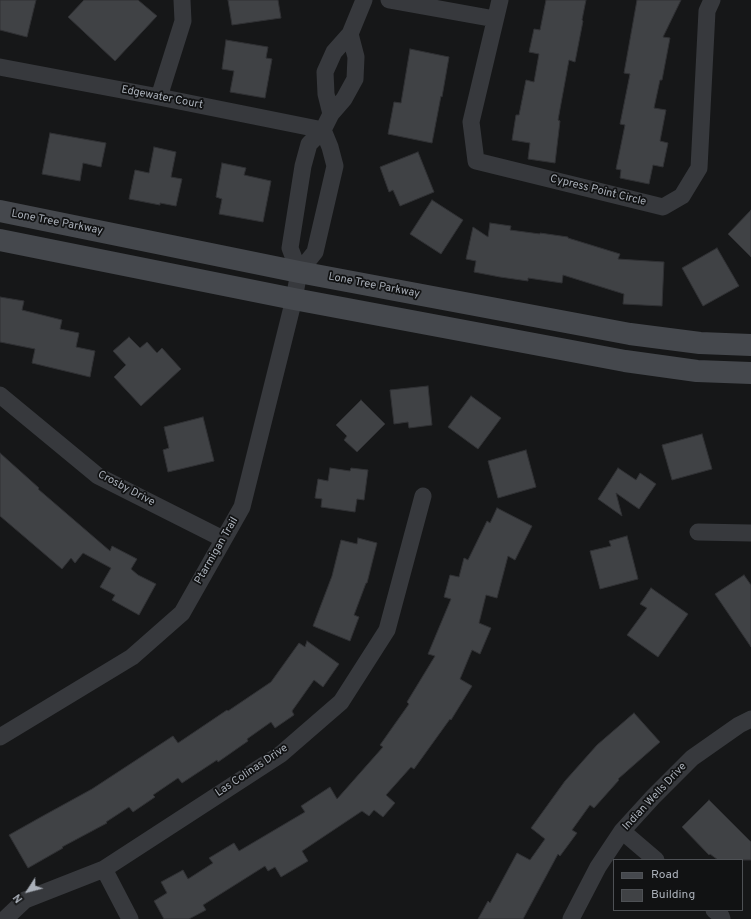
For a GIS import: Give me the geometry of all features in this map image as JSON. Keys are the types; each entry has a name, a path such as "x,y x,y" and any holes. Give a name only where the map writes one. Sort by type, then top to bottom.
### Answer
{"street":[{"path":"159,97 183,22 182,0"},
{"path":"331,114 326,94 325,72 334,52 350,34 364,0"},
{"path":"389,0 495,19"},
{"name":"Cypress Point Circle","path":"500,0 471,122 476,162 663,207 682,196 699,168 707,11 712,0"},
{"path":"300,272 290,248 303,166 309,144 323,130 331,114 344,99 355,79 356,57 350,34"},
{"name":"Edgewater Court","path":"0,67 323,130"},
{"path":"300,272 315,252 335,166 330,147 323,130"},
{"name":"Lone Tree Parkway","path":"0,211 300,272 630,334 700,343 751,346"},
{"path":"0,240 294,299 626,361 697,371 751,373"},
{"name":"Ptarmigan Trail","path":"0,737 132,657 182,613 242,507 300,272"},
{"name":"Crosby Drive","path":"0,395 98,476 223,540"},
{"name":"Las Colinas Drive","path":"5,919 25,900 104,869 280,754 341,702 386,630 423,496"},
{"path":"698,532 751,533"},
{"name":"Indian Wells Drive","path":"571,919 598,867 622,831 692,758 739,725 751,719"},
{"path":"622,831 655,859"},
{"path":"104,869 130,919"},
{"path":"715,911 722,919"}],"building":[{"path":"0,0 36,0 27,37 0,30"},
{"path":"84,0 138,0 157,16 115,61 68,17"},
{"path":"228,0 278,0 281,18 232,25"},
{"path":"546,0 586,0 575,62 569,60 558,120 560,121 555,163 528,159 530,143 512,140 516,115 519,115 526,80 534,82 539,54 529,52 534,29 540,30"},
{"path":"637,0 681,0 663,37 670,38 662,80 660,80 654,108 666,110 660,141 668,143 663,167 653,165 649,184 620,178 621,170 616,169 625,125 620,124 630,74 624,73"},
{"path":"226,40 268,47 266,58 272,59 265,98 230,92 234,71 222,69"},
{"path":"410,49 449,57 432,143 388,134 394,102 401,103"},
{"path":"50,133 106,143 101,167 83,163 80,181 42,174"},
{"path":"154,147 176,152 171,177 182,179 176,206 160,203 160,205 129,199 135,170 149,173"},
{"path":"418,152 434,192 400,206 393,190 389,192 380,167"},
{"path":"222,163 246,168 244,175 271,181 263,222 219,214 222,199 216,197"},
{"path":"432,200 463,220 441,254 410,234"},
{"path":"751,210 751,257 728,234"},
{"path":"490,223 511,226 510,230 568,237 620,254 618,259 664,262 662,306 623,304 624,294 563,275 562,283 528,278 528,281 474,272 476,261 466,259 473,227 488,237"},
{"path":"717,248 739,286 703,306 682,268"},
{"path":"0,297 24,301 22,310 62,320 60,329 79,333 76,347 95,351 90,377 32,363 35,349 0,342"},
{"path":"129,337 140,348 147,342 157,353 162,348 181,369 141,406 114,377 126,365 113,351"},
{"path":"428,386 432,425 409,428 408,422 394,424 390,390"},
{"path":"471,396 501,418 478,449 448,427"},
{"path":"361,400 385,424 357,452 344,440 347,436 336,425"},
{"path":"203,417 214,461 168,472 163,450 169,448 164,427"},
{"path":"702,434 712,469 672,480 662,445"},
{"path":"526,450 536,487 498,498 488,461"},
{"path":"0,453 39,488 38,489 110,551 112,546 137,559 131,569 138,575 156,584 139,615 112,600 115,595 100,587 111,568 83,553 75,563 71,558 62,569 0,516"},
{"path":"330,468 350,471 351,468 368,470 364,500 357,499 355,512 321,507 322,499 315,498 318,479 328,481"},
{"path":"618,468 636,480 640,473 656,484 639,509 616,493 622,516 598,499"},
{"path":"497,508 532,526 515,560 508,556 497,598 486,595 479,623 491,628 480,654 472,650 460,679 472,686 451,720 450,719 414,769 411,767 386,795 395,803 383,817 374,810 369,816 362,811 302,851 308,861 281,877 275,867 268,871 265,866 203,905 206,910 189,919 164,919 154,901 167,893 161,882 183,870 188,879 213,863 209,858 234,843 239,851 305,812 301,806 330,787 337,799 383,747 380,745 409,704 407,702 435,656 428,654 451,599 444,597 450,575 459,577 464,558 468,560 487,521 490,523"},
{"path":"627,536 638,579 600,589 590,551 611,546 609,541"},
{"path":"358,538 377,543 367,583 354,615 359,617 350,641 313,626 332,576 341,540 357,544"},
{"path":"744,575 751,585 751,647 715,594"},
{"path":"651,588 688,614 658,657 627,635 647,608 640,604"},
{"path":"307,641 339,664 323,687 314,680 292,711 294,715 275,728 271,722 247,739 248,741 218,762 217,760 182,783 178,778 153,795 155,797 133,812 129,807 106,822 107,823 62,847 63,848 28,868 9,835 92,789 173,736 178,743 227,710 228,711 271,682 299,643 305,647"},
{"path":"634,713 660,742 618,779 619,780 594,808 590,805 572,830 577,833 560,856 558,854 523,919 478,919 488,901 490,903 517,853 530,860 545,839 531,828 565,781 597,745"},
{"path":"709,800 751,842 751,860 717,859 710,854 709,855 682,827"}]}
